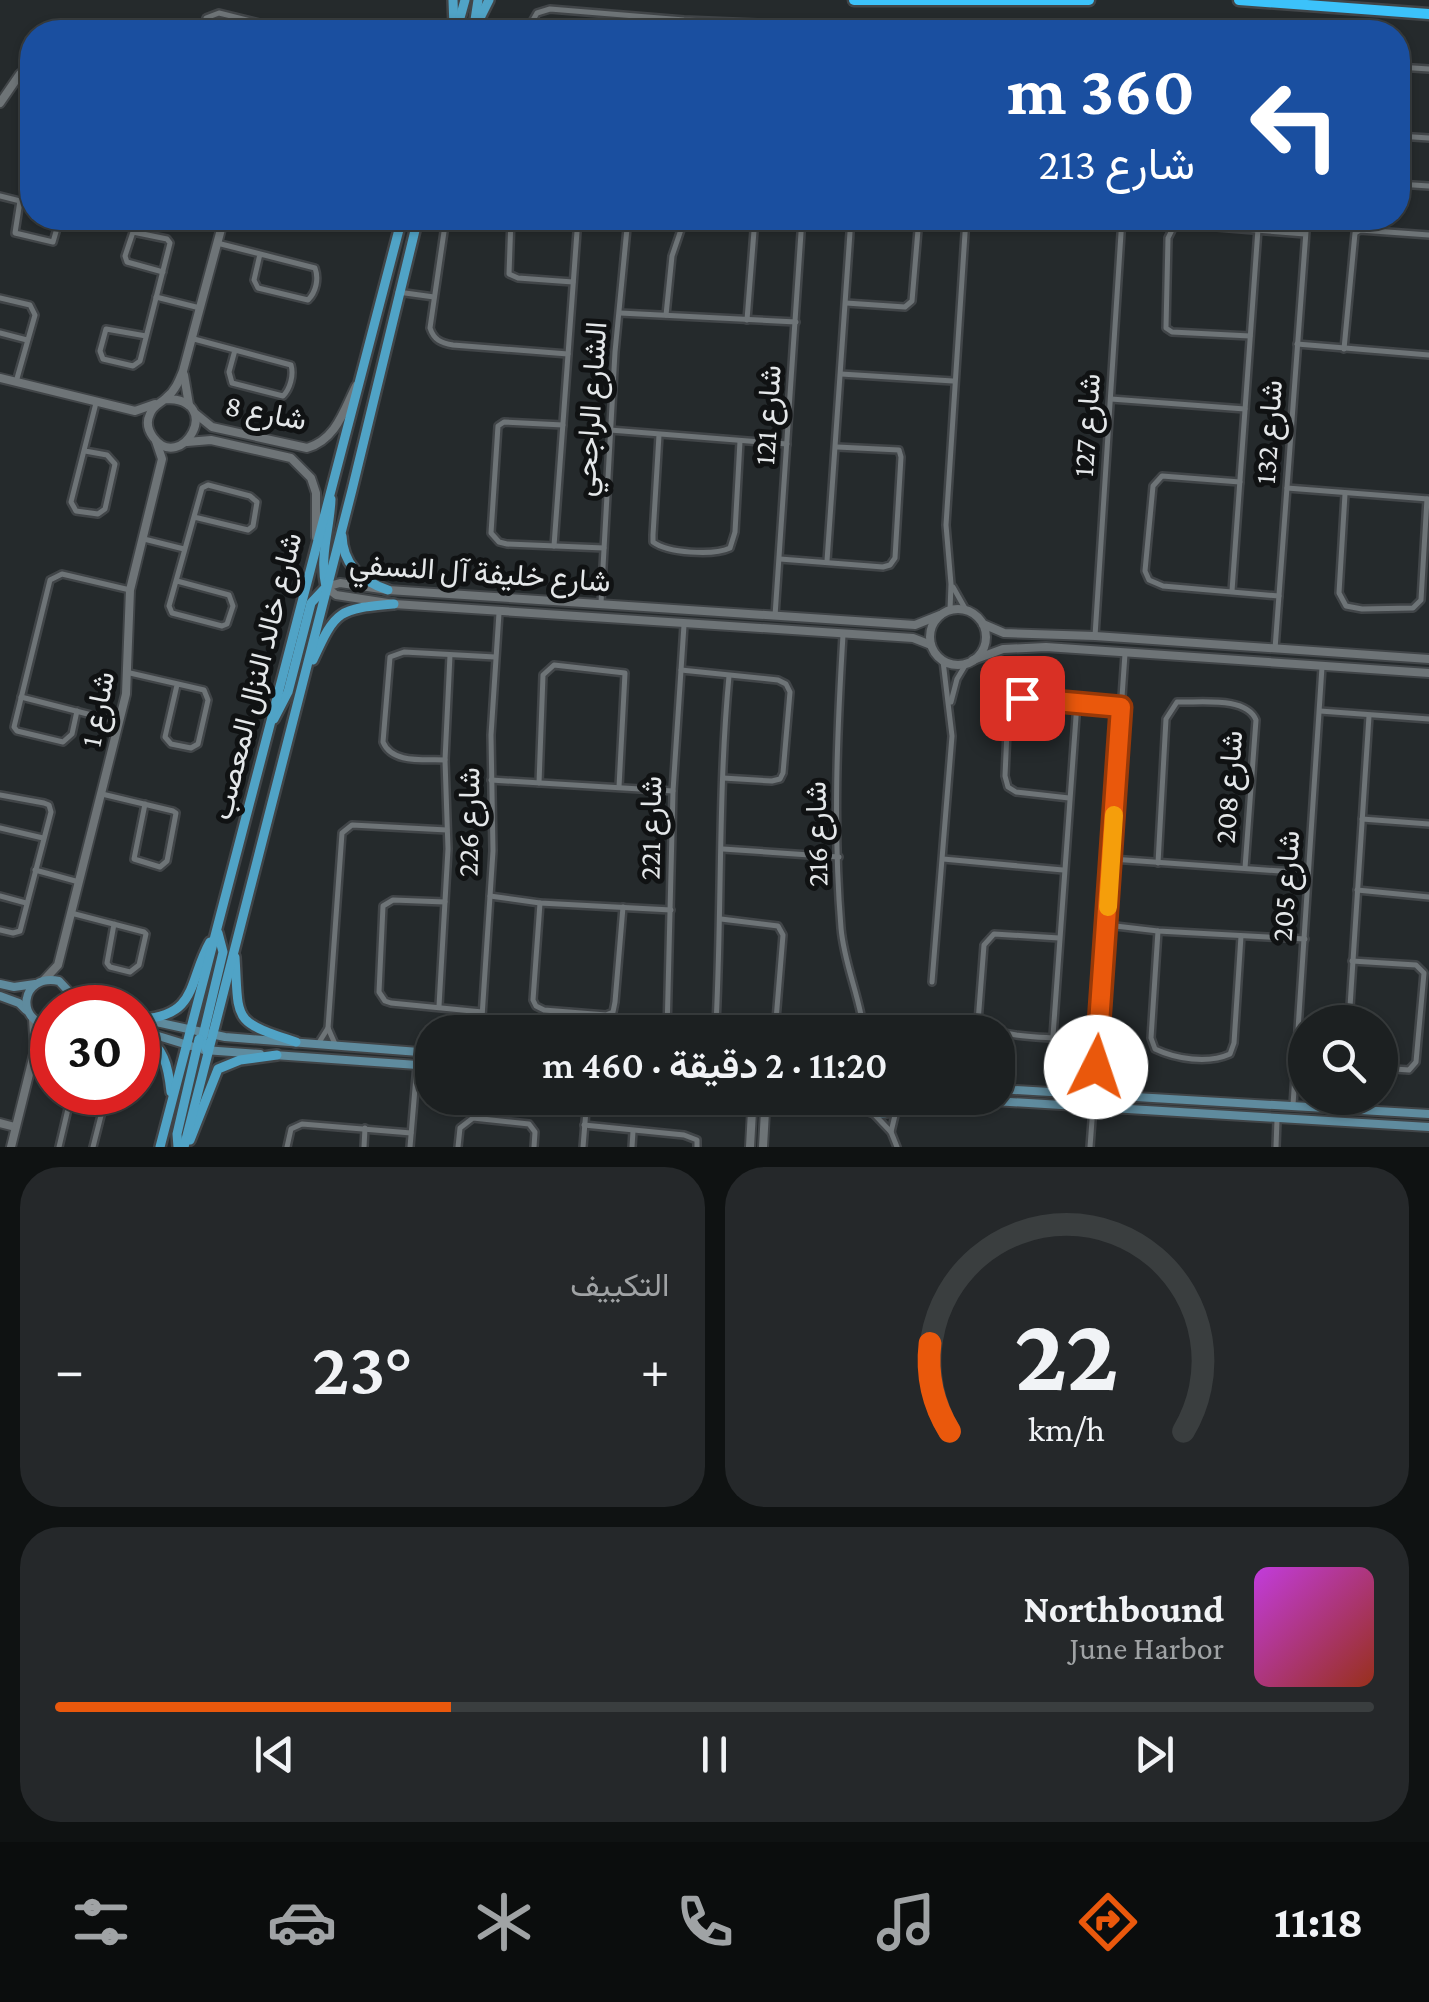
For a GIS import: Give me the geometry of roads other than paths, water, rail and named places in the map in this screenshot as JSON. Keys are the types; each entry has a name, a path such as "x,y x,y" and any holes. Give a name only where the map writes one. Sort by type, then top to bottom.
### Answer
{"highway":[{"path":"854,0 1089,0"},
{"path":"1240,0 1429,15"}],"main road":[{"name":"شارع خالد النزال المعصب","path":"160,1147 399,230"},
{"name":"شارع خالد النزال المعصب","path":"183,1147 202,1049 234,947 415,230"},
{"path":"268,729 288,692 311,603 326,586 322,556 331,520 332,481"},
{"path":"342,528 342,543 354,570 364,580 388,590"},
{"path":"303,680 335,618 358,607 394,604"},
{"path":"160,1016 174,1014 184,1004 198,964 217,931"},
{"path":"207,1035 223,952 217,931"},
{"path":"234,947 236,1004 240,1014 255,1028 296,1042"},
{"path":"0,984 14,987 52,979 66,985"},
{"path":"0,996 19,1003 30,1015"},
{"path":"160,1024 207,1035 415,1052"},
{"path":"190,1032 200,1040 202,1049"},
{"path":"160,1037 202,1049 415,1065"},
{"path":"160,1050 166,1060 172,1099"},
{"path":"183,1147 218,1070 240,1060 278,1055"},
{"path":"1015,1090 1288,1108"},
{"path":"1136,1112 1137,1098"},
{"path":"1015,1103 1429,1127"},
{"path":"1242,1117 1248,1112 1244,1104"},
{"path":"1398,1113 1429,1114"}],"street":[{"path":"532,20 536,13 550,9 684,20"},
{"path":"206,20 211,14 242,20"},
{"path":"0,103 20,74"},
{"path":"0,196 20,202 15,226 20,236 53,242 56,230"},
{"path":"150,432 148,422 183,371 221,230"},
{"path":"444,230 430,328 433,336 444,344 568,354"},
{"path":"511,230 510,274 573,282"},
{"path":"554,546 577,230"},
{"name":"الشارع الراجحي","path":"600,604 627,230"},
{"path":"666,316 672,256 681,230"},
{"path":"747,320 754,230"},
{"name":"شارع 121","path":"775,616 801,230"},
{"path":"827,561 851,230"},
{"path":"845,303 905,307 912,301 917,230"},
{"path":"950,610 946,526 965,230"},
{"name":"شارع 127","path":"1094,636 1121,230"},
{"path":"1172,230 1168,238 1166,328 1172,332 1250,336"},
{"path":"1232,590 1258,230"},
{"path":"1268,230 1306,234"},
{"name":"شارع 132","path":"1275,649 1306,230"},
{"path":"1344,349 1355,233 1360,230 1429,235"},
{"path":"146,336 106,328 100,351 102,359 137,364 146,336 163,272 170,243 167,239 133,232 125,260 163,272"},
{"path":"217,243 315,268 318,277 308,300 258,288 254,280 260,254"},
{"path":"398,292 434,297"},
{"path":"156,297 200,308"},
{"path":"0,298 34,309 16,382"},
{"path":"620,313 796,322"},
{"path":"0,333 27,340"},
{"path":"194,339 291,365 288,391 283,396 232,383 235,350"},
{"path":"1297,344 1429,355"},
{"path":"156,441 166,446 187,442 196,422 183,371"},
{"path":"841,374 954,382"},
{"path":"0,378 135,411 178,399 191,408"},
{"name":"شارع 8","path":"191,408 212,427 307,448 334,432 358,382"},
{"path":"1111,399 1245,408"},
{"path":"84,451 106,456 115,464 105,509 98,514 76,511 71,502 96,402"},
{"path":"135,411 156,441 162,459 176,446"},
{"path":"563,425 504,422 498,426 491,533 499,542 604,548"},
{"path":"610,430 788,444"},
{"path":"660,435 653,542 662,548 720,552 730,548 735,532 740,441"},
{"name":"شارع 8","path":"187,442 212,440 291,458 311,478 316,494 316,537"},
{"path":"780,560 883,566 890,565 894,558 899,450 837,447"},
{"name":"شارع 1","path":"40,982 58,965 120,722 130,673 130,590 162,459"},
{"path":"1240,482 1162,476 1156,479 1152,486 1146,571 1149,580 1164,586 1279,596"},
{"path":"177,582 230,595 232,606 227,624 172,613 169,606 202,488 208,485 250,496 257,502 252,529 194,517"},
{"path":"1287,488 1428,499 1422,600 1413,608 1362,610 1346,606 1340,593 1346,494"},
{"path":"142,538 184,548"},
{"path":"77,711 72,734 63,742 17,730 13,721 50,580 56,575 130,590"},
{"name":"شارع خليفة آل النسفي","path":"326,586 340,583 388,590 915,625 940,616"},
{"path":"951,584 966,610 982,624 1004,633 1429,659"},
{"name":"شارع خليفة آل النسفي","path":"326,586 336,596 394,604 912,638 931,645"},
{"path":"932,982 952,736 943,661 931,645 931,629 950,610 966,610"},
{"name":"شارع 226","path":"482,1015 490,896 499,612"},
{"path":"950,705 957,678 985,644 982,624"},
{"name":"شارع 221","path":"668,1015 672,791 684,625"},
{"name":"شارع 216","path":"843,635 837,746 839,858 845,963 861,1015"},
{"path":"1197,657 1198,644"},
{"path":"943,661 970,662 1003,648 1046,647 1429,673"},
{"path":"444,760 399,757 386,750 383,742 390,657 404,652 495,657"},
{"path":"1094,1094 1125,652"},
{"path":"438,1006 445,902 444,760 450,655"},
{"path":"1415,672 1421,664 1416,658"},
{"path":"539,783 544,675 554,665 625,673 618,787"},
{"name":"شارع 205","path":"1300,1005 1322,666"},
{"path":"681,670 778,680 790,692 784,772 780,779 772,782 723,778"},
{"path":"130,673 204,690 208,700 198,744 191,748 171,744 165,737 177,684"},
{"path":"716,1015 729,676"},
{"path":"20,697 120,722"},
{"path":"1069,798 1016,792 1008,787 1008,709 1013,701 1022,698 1121,707"},
{"name":"شارع 208","path":"1158,862 1166,719 1170,709 1177,702 1241,705 1252,711 1256,720 1245,868"},
{"path":"1052,1036 1076,703"},
{"path":"1320,711 1429,719"},
{"path":"1349,1005 1369,716"},
{"path":"491,780 672,791"},
{"path":"102,794 145,804 176,813 166,860 160,867 134,860 145,804"},
{"path":"0,795 49,805 51,812 20,931 0,930"},
{"path":"1361,819 1429,824"},
{"path":"335,1045 328,1028 342,833 352,825 447,830"},
{"path":"0,828 43,838"},
{"path":"723,849 839,858"},
{"path":"1112,858 1308,873"},
{"path":"944,859 1064,870"},
{"path":"36,870 79,882"},
{"path":"1356,890 1429,897"},
{"path":"0,896 26,903"},
{"path":"490,896 540,903 671,910"},
{"path":"445,902 393,900 383,906 379,992 390,1003 482,1012"},
{"path":"540,903 533,1000 536,1006 606,1015 613,1012 615,1002 623,908"},
{"path":"72,913 114,924 146,934 139,966 130,972 107,963 114,924"},
{"path":"721,920 778,926 783,935 777,1015"},
{"path":"1106,925 1158,932 1305,938"},
{"path":"1158,932 1151,1038 1154,1049 1169,1056 1218,1060 1230,1054 1234,1044 1241,936"},
{"path":"1059,938 994,934 984,944 978,1022 990,1030 1098,1040"},
{"path":"1352,961 1416,965 1424,973 1416,1062 1409,1070 1398,1069"},
{"path":"58,965 66,985"},
{"path":"318,1044 328,1028"},
{"path":"11,1147 30,1066"},
{"path":"410,1147 415,1088"},
{"path":"1090,1147 1094,1108"},
{"path":"67,1115 60,1146 70,1147"},
{"path":"92,1147 101,1115"},
{"path":"583,1147 585,1115"},
{"path":"750,1147 752,1115"},
{"path":"763,1147 765,1115"},
{"path":"875,1115 891,1132 897,1147"},
{"path":"891,1132 895,1115"},
{"path":"458,1147 460,1128 473,1118 529,1124 535,1132 534,1147"},
{"path":"1276,1147 1277,1120"},
{"path":"0,1124 15,1128"},
{"path":"287,1147 291,1129 302,1124 411,1133"},
{"path":"584,1125 694,1136 697,1147"},
{"path":"364,1147 365,1128"},
{"path":"632,1147 633,1130"}]}
